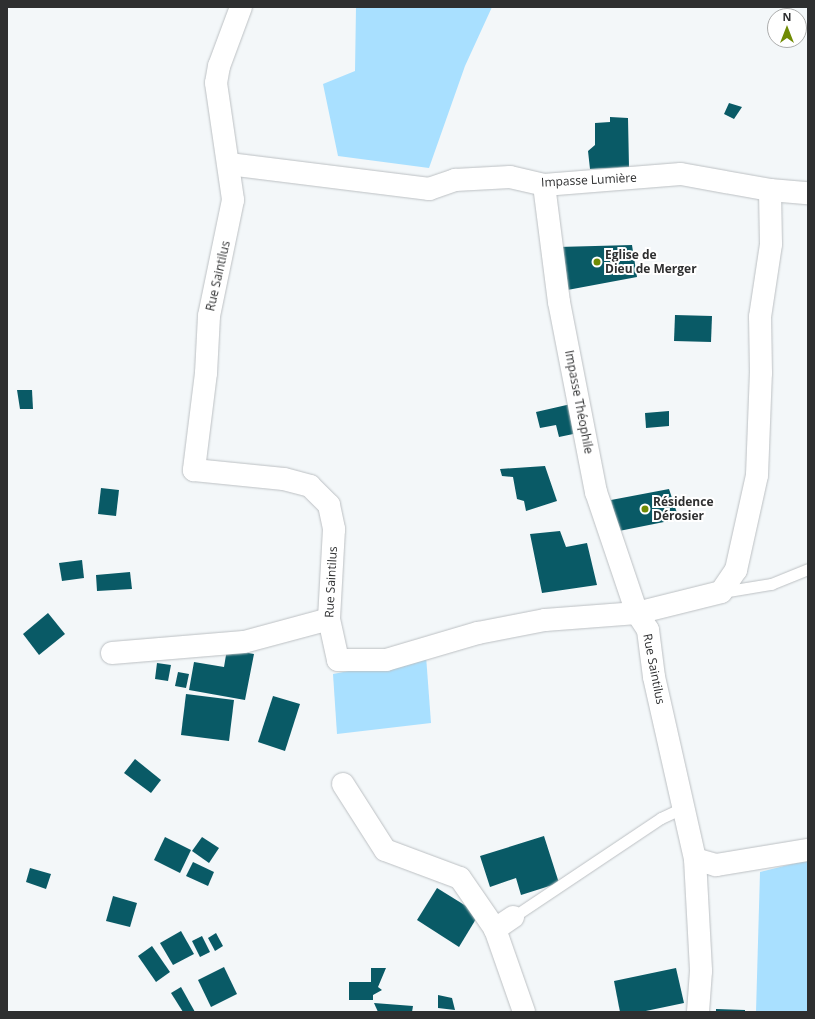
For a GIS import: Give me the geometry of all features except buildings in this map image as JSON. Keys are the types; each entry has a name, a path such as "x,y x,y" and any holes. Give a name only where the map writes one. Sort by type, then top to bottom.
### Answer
{"street":[{"name":"Rue Saintilus","path":"241,7 219,66 216,83 232,182 231,222 209,316 206,373 194,470 284,479 310,486 330,505 334,529 329,619 338,660 386,660 478,633 545,620 637,613 648,630 654,677 685,807 695,859 701,972 698,1012"},
{"name":"Impasse Lumière","path":"229,164 429,189 454,180 510,177 544,185 680,174 770,190 808,193"},
{"name":"Impasse Théophile","path":"544,185 559,302 596,492 637,613"},
{"path":"637,613 721,592 736,570 757,475 762,373 760,317 771,244 770,190"},
{"path":"112,654 244,642 329,619"},
{"path":"343,784 385,850 460,878 504,923 524,1012"},
{"path":"695,859 716,865 808,850"}],"lane":[{"path":"721,592 771,584 808,569"},
{"path":"504,923 662,818 685,807"}],"shaded area":[{"path":"356,7 492,7 465,66 429,168 338,156 323,84 355,71"},
{"path":"426,656 431,723 337,734 333,674"},
{"path":"808,860 808,1012 756,1012 760,872"}],"place":[{"name":"Eglise de Dieu de Merger","path":"597,262"},
{"name":"Résidence Dérosier","path":"645,509"}]}
